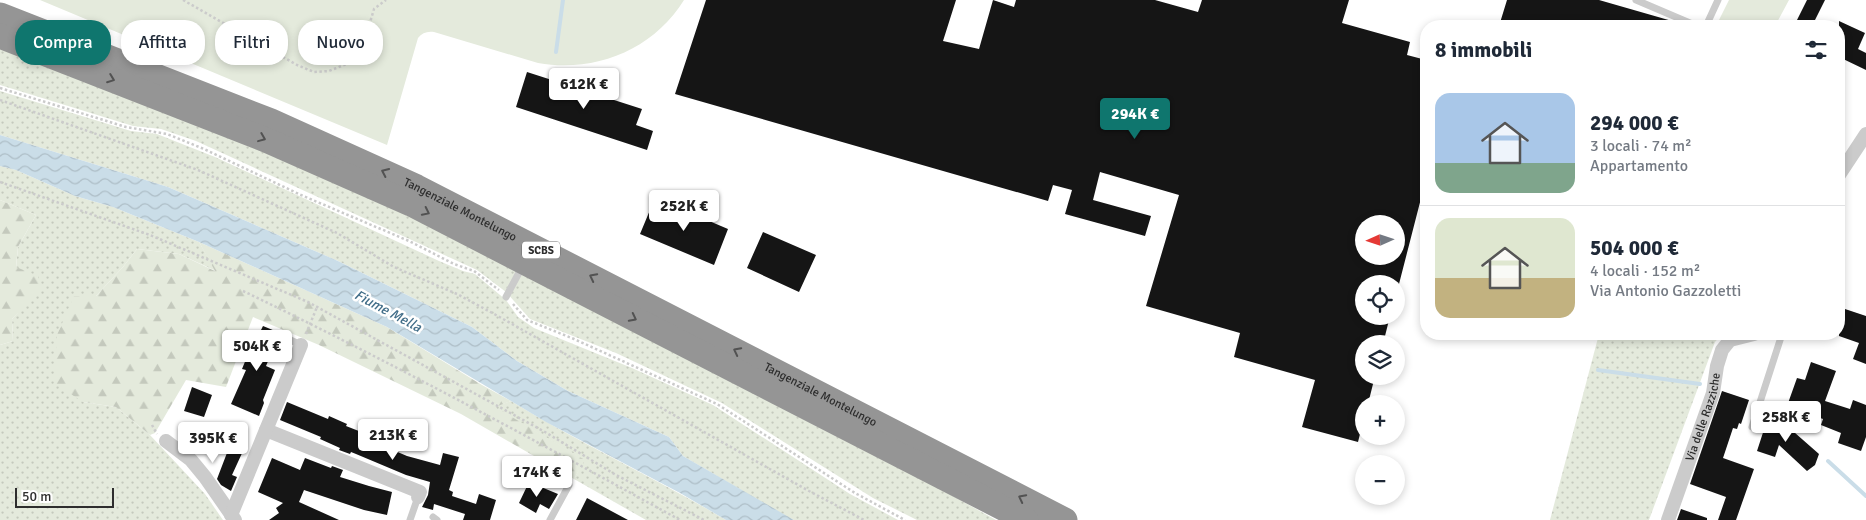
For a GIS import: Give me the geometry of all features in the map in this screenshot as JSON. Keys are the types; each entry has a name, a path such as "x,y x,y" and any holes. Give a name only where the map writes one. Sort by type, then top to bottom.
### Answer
{"highway":[{"name":"Tangenziale Montelungo","path":"0,15 271,121 417,187 1065,520"},
{"name":"Tangenziale Montelungo","path":"0,36 266,140 411,204 1026,520"}],"street":[{"path":"1845,166 1866,134"},
{"name":"Via delle Razziche","path":"1668,520 1713,393 1717,366 1722,350 1730,340"},
{"path":"233,518 301,345"},
{"path":"266,430 420,492 418,497"},
{"path":"162,438 191,460 206,477 233,518"}],"lane":[{"path":"1636,0 1683,20"},
{"path":"1709,20 1718,0"},
{"path":"506,297 525,262"},
{"path":"284,337 301,345"},
{"path":"1752,427 1780,340"},
{"path":"550,520 569,485"},
{"path":"410,520 418,497"}],"path":[{"path":"182,0 297,65 314,72 329,71 349,63 363,46 374,9 386,0"},
{"path":"0,88 126,127 167,134 197,146 301,195 409,241 454,264 474,271 506,297 527,320 629,363 717,404 855,493 905,520"},
{"path":"0,100 198,170 337,233 394,267 458,294 809,492 864,520"},
{"path":"0,182 150,235 317,307 545,432 616,475 704,520"},
{"path":"243,291 310,323 680,520"},
{"path":"310,323 317,307"},
{"path":"152,425 162,438"}],"green space":[{"path":"40,0 684,0 656,32 639,45 601,61 580,64 538,63 434,32 423,34 418,38 387,145 196,65 205,65 205,20 121,20 121,34 111,30 111,20 88,20"},
{"path":"1729,0 1789,0 1778,20 1719,20"},
{"path":"0,47 15,53 15,65 46,65 227,136 419,219 926,481 996,520 917,520 873,498 722,403 616,353 530,319 506,292 477,270 196,141 161,129 133,126 0,85"},
{"path":"0,91 131,131 157,134 215,157 439,261 475,274 506,300 518,317 534,328 632,368 713,405 850,494 898,520 794,520 789,518 683,456 669,437 568,391 517,361 472,327 338,261 168,187 0,135"},
{"path":"0,166 16,170 75,196 113,207 199,242 216,271 179,254 137,249 96,296 83,402 116,407 150,435 205,494 223,520 0,520 0,345 13,341 12,319 18,313 16,268 18,247 36,215 0,200"},
{"path":"0,200 36,215 18,247 16,267 38,276 41,292 12,319 13,341 0,345"},
{"path":"199,242 387,327 511,401 495,407 585,460 574,479 461,414 319,345 253,317 226,387 186,380 155,433 150,435 116,407 83,402 54,383 57,335 74,296 96,296 137,249 179,254 215,271"},
{"path":"1597,340 1717,340 1649,520 1550,520"},
{"path":"511,401 726,520 646,520 574,479 584,460 494,407"}],"water":[{"name":"Fiume Mella","path":"0,135 168,187 338,261 472,327 517,361 568,391 669,437 683,456 794,520 726,520 680,493 546,422 387,327 199,242 113,207 75,196 16,170 0,166"}],"building":[{"path":"706,0 956,0 943,41 979,49 993,0 1014,7 1016,0 1155,0 1198,12 1202,0 1349,0 1342,23 1410,42 1407,55 1420,58 1420,202 1405,261 1405,215 1355,215 1355,265 1404,265 1401,275 1355,275 1355,325 1388,325 1385,335 1355,335 1355,385 1373,385 1370,395 1355,395 1355,441 1302,427 1315,380 1234,357 1240,333 1146,306 1179,195 1100,172 1093,200 1151,216 1145,236 1065,214 1072,190 1053,185 1048,201 675,94"},
{"path":"1507,0 1599,0 1669,20 1501,20"},
{"path":"1807,0 1825,0 1815,20 1797,20"},
{"path":"1845,24 1865,33 1858,49 1866,53 1866,70 1845,60"},
{"path":"527,72 642,109 636,125 653,131 647,150 516,107"},
{"path":"655,198 728,229 714,265 640,234"},
{"path":"763,232 816,255 799,292 747,268"},
{"path":"1845,309 1866,316 1866,364 1853,359 1859,343 1845,338"},
{"path":"263,326 280,333 266,366 275,370 259,416 231,404 246,370 242,369 251,347 249,346 255,330 260,332"},
{"path":"1811,362 1836,371 1825,401 1850,409 1853,400 1866,405 1866,437 1861,451 1838,443 1841,433 1821,425 1823,419 1787,406 1797,378 1805,380"},
{"path":"192,387 212,395 204,417 184,411"},
{"path":"1722,391 1749,400 1741,424 1739,423 1737,429 1733,428 1723,458 1754,469 1736,520 1718,520 1726,497 1690,484"},
{"path":"287,402 328,419 329,416 347,424 346,426 369,435 367,439 407,456 440,465 443,453 459,457 449,490 453,492 452,496 476,504 479,494 496,500 490,520 463,520 465,514 434,504 433,510 422,507 428,495 430,482 406,475 351,452 350,454 339,450 340,448 320,439 321,437 280,420"},
{"path":"1770,411 1819,454 1815,465 1807,471 1779,445 1775,457 1757,451"},
{"path":"230,445 243,451 232,475 237,477 231,491 221,485 217,479"},
{"path":"272,458 300,470 305,458 331,468 332,466 343,470 340,477 392,492 387,515 364,510 304,490 299,502 339,520 269,520 279,513 276,508 283,503 258,492"},
{"path":"529,482 558,494 549,509 540,504 536,513 519,503"},
{"path":"587,498 628,520 576,520"},
{"path":"1681,509 1707,518 1707,520 1677,520"}],"waterway":[{"path":"556,52 563,0"},
{"path":"1598,370 1700,384"},
{"path":"1828,461 1866,496"}]}
